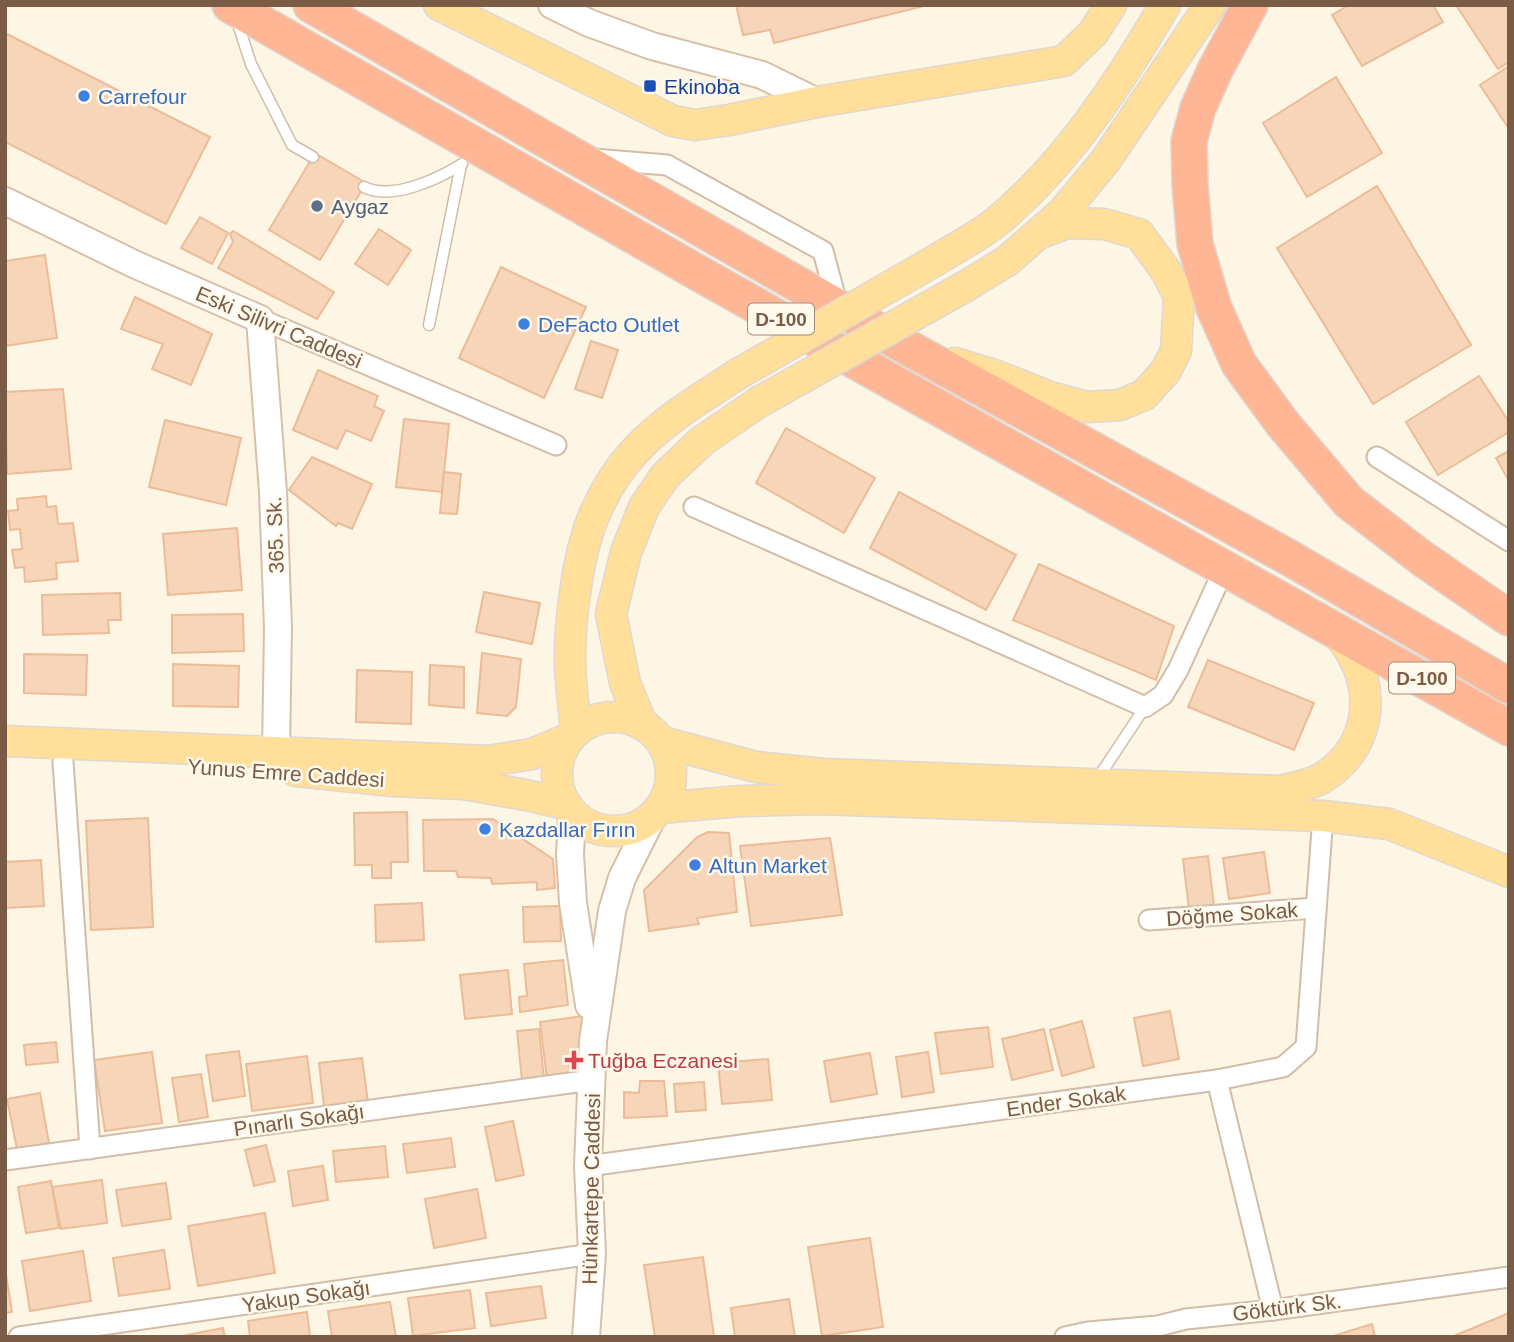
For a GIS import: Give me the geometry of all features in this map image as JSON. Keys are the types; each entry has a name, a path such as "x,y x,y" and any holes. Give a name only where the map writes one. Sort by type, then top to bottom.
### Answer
{"highway":[{"name":"D-100","path":"311,5 838,308 1287,557 1509,686"},
{"path":"1250,5 1204,95 1189,141 1195,244 1214,308 1240,364 1283,424 1349,502 1423,559 1509,618"},
{"name":"D-100","path":"231,6 472,157 1225,567 1509,728"}],"main road":[{"path":"439,5 673,121 695,125 1064,61 1093,33 1111,5"},
{"path":"552,5 589,23 652,46 762,75 817,102"},
{"path":"1165,5 1134,59 1091,118 1029,192 993,224 936,260 738,374 674,416 635,451 596,510 584,550 574,609 570,666 572,735 559,756 556,772 558,789 569,809 585,824 603,831 622,831 639,826 657,812 741,801 818,799 1323,816 1390,824 1509,872"},
{"path":"593,1041 612,911 622,878 669,792 672,774 668,755 651,733 625,683 611,614 626,552 644,507 664,476 702,441 759,401 1007,261 1062,213 1105,160 1210,5"},
{"name":"Eski Silivri Caddesi","path":"5,201 134,264 260,319"},
{"path":"914,351 1087,407 1119,405 1144,396 1165,372 1175,351 1179,296 1166,271 1139,234 1104,225 1067,223 1038,234"},
{"name":"365. Sk.","path":"260,319 273,492 278,628 276,760"},
{"path":"5,741 276,760 488,761 532,754 572,735 593,720 610,716 628,718 651,733 757,767 824,774 1281,792 1321,779 1345,760 1360,737 1367,705 1354,656 1335,629"},
{"name":"Yunus Emre Caddesi","path":"5,760 276,760 393,781 463,784 526,794 569,809"},
{"path":"569,809 573,903 587,982 593,1041"},
{"name":"Hünkartepe Caddesi","path":"586,1337 592,1254 588,1166 593,1041"}],"street":[{"name":"Eski Silivri Caddesi","path":"260,319 556,445"},
{"path":"1377,457 1509,541"},
{"path":"694,507 1145,707 1163,695 1178,670 1225,567"},
{"path":"63,762 90,1149"},
{"name":"Ender Sokak","path":"588,1166 1217,1080 1283,1067 1306,1047 1323,816"},
{"name":"Döğme Sokak","path":"1149,920 1316,908"},
{"name":"Pınarlı Sokağı","path":"5,1160 592,1080"},
{"path":"1217,1080 1273,1310"},
{"name":"Yakup Sokağı","path":"19,1337 592,1254"},
{"name":"Göktürk Sk.","path":"1065,1337 1158,1326 1186,1318 1273,1310 1509,1277"}],"lane":[{"path":"231,6 251,64 292,145 313,157"},
{"path":"364,187 370,190 395,191 439,178 472,157"},
{"path":"429,325 472,157"},
{"path":"1093,785 1145,707"}],"building":[{"path":"736,5 928,5 774,43 770,30 743,35"},
{"path":"1349,5 1433,5 1443,22 1362,66 1332,15"},
{"path":"1456,5 1509,5 1509,62 1498,69"},
{"path":"5,33 210,137 166,224 5,142"},
{"path":"1509,66 1509,129 1480,85"},
{"path":"1336,77 1382,153 1307,197 1263,123"},
{"path":"315,153 366,183 320,260 269,230"},
{"path":"1377,186 1471,345 1373,404 1277,248"},
{"path":"200,217 228,233 212,264 181,248"},
{"path":"379,229 411,250 388,285 355,264"},
{"path":"233,231 334,292 317,319 218,268 233,242 230,234"},
{"path":"45,255 57,338 5,346 5,261"},
{"path":"501,267 586,307 544,398 459,358"},
{"path":"135,297 212,334 191,385 152,369 163,344 121,329"},
{"path":"591,341 618,350 602,398 575,389"},
{"path":"318,370 378,396 374,406 384,411 371,441 346,430 337,449 293,430"},
{"path":"1479,376 1509,422 1509,432 1438,475 1406,422"},
{"path":"63,389 71,469 7,474 5,392"},
{"path":"404,419 449,424 442,492 396,487"},
{"path":"165,420 241,438 226,505 149,487"},
{"path":"786,428 875,478 844,533 756,483"},
{"path":"1509,451 1509,481 1496,458"},
{"path":"312,457 372,484 352,529 338,523 336,526 289,490"},
{"path":"444,472 461,474 457,514 440,513"},
{"path":"899,492 1016,555 986,610 870,548"},
{"path":"46,496 47,507 56,506 58,524 73,523 78,561 56,563 57,579 25,582 24,567 15,568 12,550 22,549 20,529 10,530 8,511 18,510 17,499"},
{"path":"237,528 242,590 168,595 163,534"},
{"path":"1039,564 1174,626 1156,680 1013,620"},
{"path":"484,592 540,603 532,644 476,632"},
{"path":"120,593 121,620 108,620 109,633 43,635 42,595"},
{"path":"243,614 244,651 172,653 172,615"},
{"path":"482,653 521,659 516,707 507,716 477,713"},
{"path":"24,654 87,655 86,695 24,693"},
{"path":"1208,660 1314,703 1294,750 1188,707"},
{"path":"173,664 239,666 238,707 173,706"},
{"path":"430,665 464,667 464,708 429,705"},
{"path":"357,670 412,672 411,724 356,722"},
{"path":"407,812 408,862 391,862 391,878 372,878 372,865 355,865 354,813"},
{"path":"148,818 153,927 91,930 86,821"},
{"path":"493,819 553,859 555,888 537,890 537,882 492,884 491,878 458,877 456,871 424,871 423,820"},
{"path":"708,832 729,833 737,912 697,918 699,924 649,931 644,890 697,837"},
{"path":"830,838 842,915 751,926 740,846"},
{"path":"1264,852 1270,893 1229,899 1223,858"},
{"path":"1208,856 1214,906 1189,909 1183,859"},
{"path":"41,860 44,906 5,908 5,862"},
{"path":"422,903 424,940 376,942 375,905"},
{"path":"560,906 561,941 524,942 523,907"},
{"path":"563,960 568,1005 520,1012 519,997 527,996 524,964"},
{"path":"508,970 512,1014 465,1019 460,975"},
{"path":"1170,1011 1179,1059 1143,1066 1134,1018"},
{"path":"583,1016 589,1062 569,1065 571,1076 547,1079 540,1022"},
{"path":"1082,1021 1094,1067 1062,1076 1050,1030"},
{"path":"988,1027 993,1067 941,1074 935,1033"},
{"path":"539,1029 544,1079 522,1081 517,1031"},
{"path":"1044,1029 1053,1070 1012,1080 1002,1039"},
{"path":"56,1042 58,1062 26,1065 24,1045"},
{"path":"239,1051 245,1096 213,1101 206,1055"},
{"path":"152,1052 162,1123 105,1131 94,1060"},
{"path":"928,1052 934,1092 902,1097 896,1057"},
{"path":"870,1053 877,1094 831,1102 824,1061"},
{"path":"307,1056 313,1103 252,1111 246,1064"},
{"path":"362,1058 368,1102 324,1107 319,1063"},
{"path":"768,1059 772,1100 722,1104 718,1063"},
{"path":"201,1074 208,1117 179,1122 172,1078"},
{"path":"640,1081 664,1081 667,1116 624,1118 624,1092 639,1093"},
{"path":"704,1082 706,1110 676,1112 674,1084"},
{"path":"40,1093 49,1143 17,1149 7,1099"},
{"path":"513,1121 524,1175 496,1181 485,1127"},
{"path":"451,1138 455,1167 407,1173 403,1144"},
{"path":"266,1145 275,1181 254,1186 245,1150"},
{"path":"385,1146 388,1177 336,1182 333,1151"},
{"path":"323,1166 328,1200 293,1206 288,1171"},
{"path":"102,1180 107,1223 61,1229 52,1187"},
{"path":"51,1181 59,1228 26,1233 18,1187"},
{"path":"166,1183 171,1219 122,1226 116,1190"},
{"path":"477,1189 486,1238 434,1248 425,1199"},
{"path":"265,1213 275,1273 198,1286 188,1226"},
{"path":"870,1238 883,1327 822,1336 808,1247"},
{"path":"164,1250 170,1289 119,1296 113,1258"},
{"path":"83,1251 91,1301 30,1311 22,1261"},
{"path":"703,1257 714,1337 655,1337 644,1265"},
{"path":"5,1268 12,1312 5,1313"},
{"path":"541,1286 546,1318 491,1326 486,1293"},
{"path":"470,1290 475,1328 413,1336 408,1298"},
{"path":"789,1299 795,1337 735,1337 731,1308"},
{"path":"390,1302 396,1337 332,1337 328,1311"},
{"path":"307,1312 310,1337 250,1337 248,1321"},
{"path":"1509,1313 1509,1337 1454,1336"},
{"path":"1372,1324 1375,1337 1336,1335"},
{"path":"223,1328 225,1337 177,1337"}],"place":[{"name":"Ekinoba","path":"650,86"},
{"name":"Carrefour","path":"84,96"},
{"name":"Aygaz","path":"317,206"},
{"name":"DeFacto Outlet","path":"524,324"},
{"name":"Kazdallar Fırın","path":"485,829"},
{"name":"Altun Market","path":"695,865"},
{"name":"Tuğba Eczanesi","path":"574,1060"}]}
